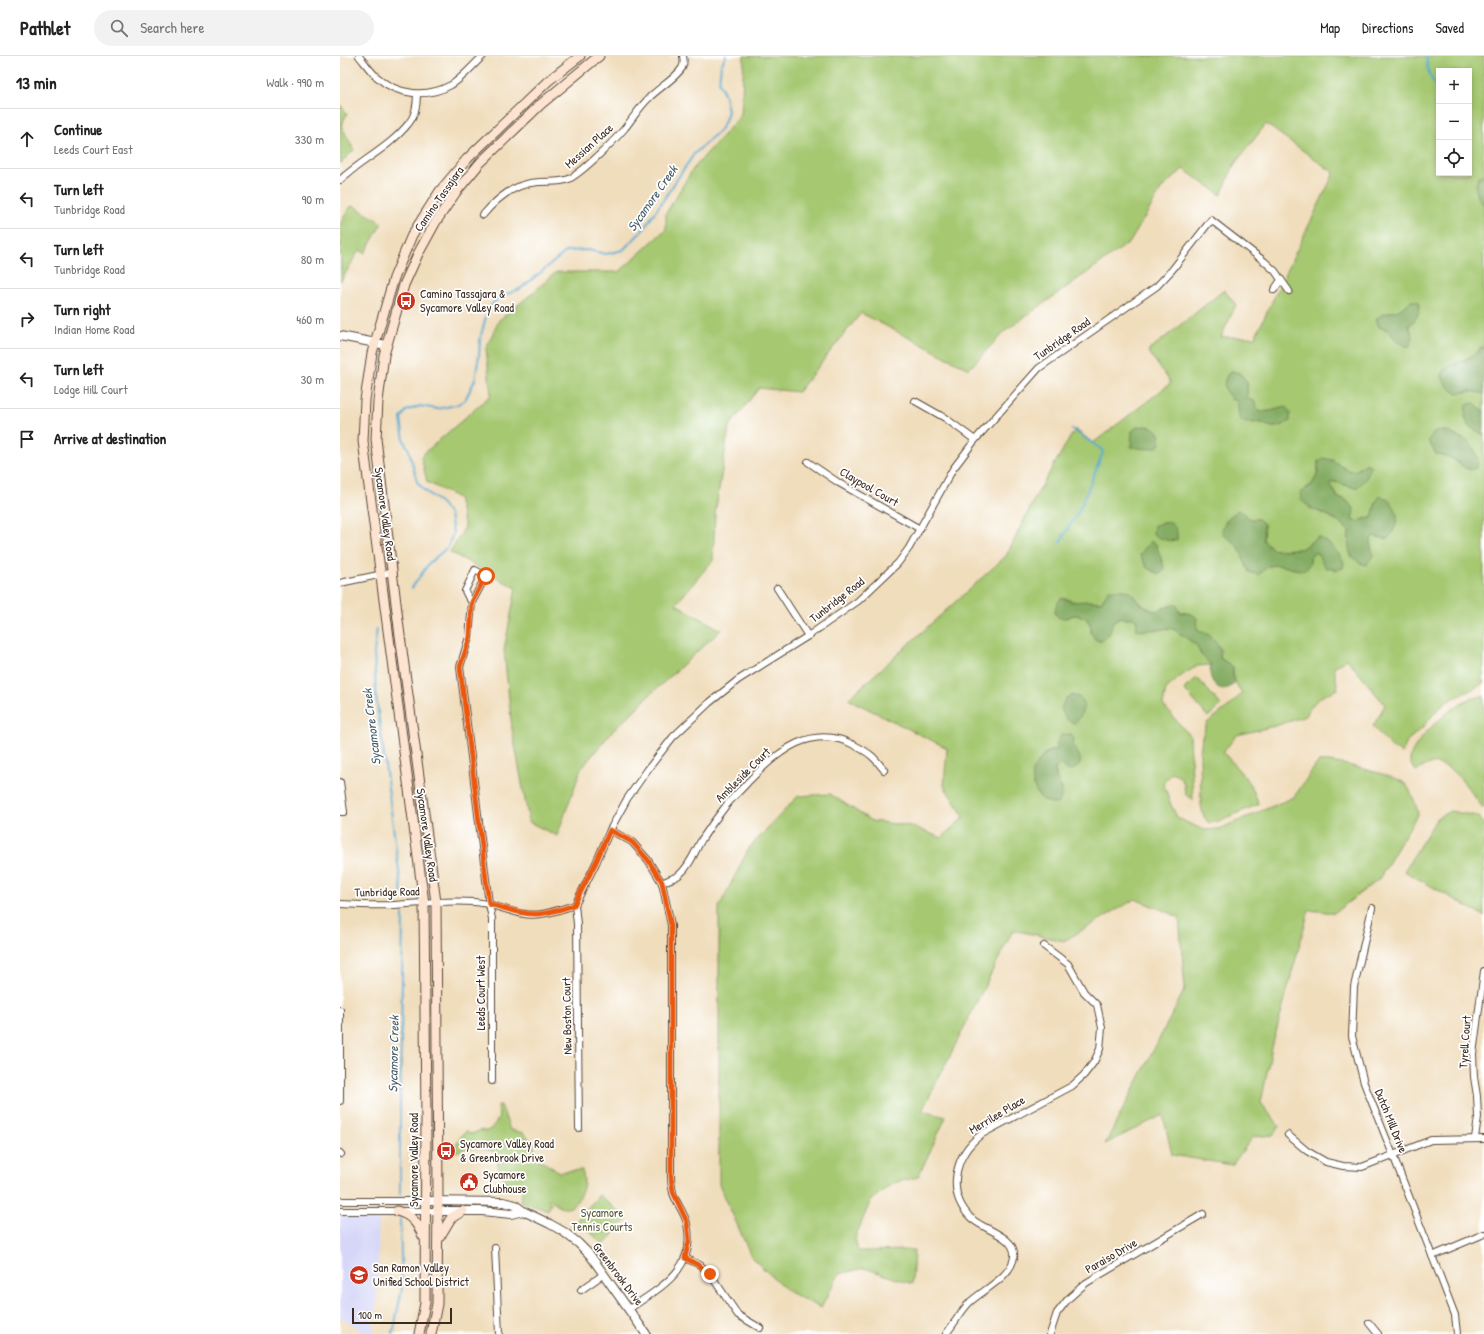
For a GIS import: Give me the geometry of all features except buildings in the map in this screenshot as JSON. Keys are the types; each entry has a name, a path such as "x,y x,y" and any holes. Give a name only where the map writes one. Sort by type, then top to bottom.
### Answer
{"main road":[{"name":"Camino Tassajara","path":"374,343 394,278 412,235 440,191 467,159 542,86 580,56"},
{"name":"Camino Tassajara","path":"386,345 404,285 418,254 435,223 456,192 480,163 541,104 599,56"},
{"name":"Sycamore Valley Road","path":"374,343 365,400 363,442 424,903 425,1303 418,1334"},
{"name":"Sycamore Valley Road","path":"386,345 378,401 376,439 399,628 436,902 438,1241 437,1304 431,1334"},
{"path":"397,1211 412,1218 419,1226 425,1239"},
{"path":"438,1241 441,1232 451,1218 463,1211"}],"street":[{"path":"359,56 378,78 386,84 397,89 417,94 427,94 453,84 483,56"},
{"name":"Messian Place","path":"483,215 491,205 508,190 533,182 559,182 577,174 608,146 625,128 639,108 678,72 685,57"},
{"path":"340,180 395,137 410,122 416,105 417,94"},
{"name":"Tunbridge Road","path":"340,904 393,905 436,902 474,902 489,904 524,914 549,913 574,905 596,862 610,830 627,799 648,769 674,737 708,702 738,680 808,636 858,601 898,563 909,548 953,469 975,440 1039,368 1157,286 1172,270 1211,220 1275,271 1289,291"},
{"path":"1274,290 1281,280"},
{"path":"340,336 386,345"},
{"path":"915,401 946,418 975,440"},
{"name":"Claypool Court","path":"808,462 839,483 920,529"},
{"path":"475,570 486,576 472,602 468,598 465,591 475,570"},
{"path":"340,582 393,572"},
{"path":"777,588 808,636"},
{"name":"Leeds Court West","path":"472,602 470,637 460,667 492,919 492,1081"},
{"name":"Ambleside Court","path":"662,882 678,876 687,866 703,837 726,806 756,774 780,753 798,742 817,737 830,737 847,741 873,756 884,770"},
{"path":"340,782 344,812 340,812"},
{"path":"610,830 632,842 648,860 662,882 671,926 671,1177 673,1192 687,1222 689,1240 685,1258 678,1270 667,1283 629,1309"},
{"name":"New Boston Court","path":"574,905 577,924 579,1128"},
{"name":"Dutch Mill Drive","path":"1372,908 1354,987 1352,1036 1364,1083 1455,1315 1457,1334"},
{"name":"Merrilee Place","path":"946,1334 969,1303 1007,1273 1013,1264 1014,1255 1011,1245 1002,1236 984,1227 971,1218 961,1205 956,1189 956,1172 964,1153 973,1141 982,1134 1072,1086 1084,1075 1094,1062 1100,1049 1102,1028 1097,1005 1084,992 1068,964 1044,946"},
{"name":"Tyrell Court","path":"1475,1138 1478,1117 1473,1054 1484,971"},
{"path":"340,1010 340,1101"},
{"path":"1288,1135 1307,1151 1326,1162 1343,1166 1362,1167 1431,1140 1484,1139"},
{"path":"340,1201 425,1206"},
{"name":"Greenbrook Drive","path":"425,1206 503,1202 515,1205 523,1211 564,1232 590,1255 646,1334"},
{"path":"340,1211 397,1211 425,1206"},
{"name":"Greenbrook Drive","path":"438,1206 463,1211 511,1214 523,1211"},
{"name":"Paraiso Drive","path":"1050,1334 1057,1313 1068,1299 1086,1283 1203,1214"},
{"path":"1432,1256 1484,1234"},
{"path":"495,1248 499,1334"},
{"path":"685,1258 700,1266 710,1274 738,1314 760,1328"},
{"path":"581,1290 604,1274"},
{"path":"1369,1323 1378,1334"}],"shaded area":[{"name":"San Ramon Valley Unified School District","path":"340,1216 379,1216 377,1301 373,1319 374,1334 366,1334 340,1316"}],"green space":[{"path":"744,56 1484,56 1484,174 1477,178 1484,205 1484,348 1480,348 1477,353 1444,370 1442,377 1456,393 1472,391 1484,394 1484,411 1482,409 1479,432 1484,435 1484,675 1481,678 1484,682 1450,700 1438,709 1421,729 1408,740 1402,753 1389,745 1373,726 1385,705 1347,659 1334,667 1338,689 1315,702 1306,716 1275,726 1237,735 1223,752 1250,783 1259,804 1217,822 1209,823 1204,817 1201,806 1200,752 1202,737 1207,723 1229,706 1242,693 1235,681 1233,667 1220,658 1221,650 1210,635 1200,632 1196,627 1192,614 1179,612 1165,607 1158,611 1153,611 1133,597 1109,590 1101,602 1077,602 1065,598 1066,618 1076,615 1084,617 1089,623 1091,633 1120,617 1126,619 1132,617 1138,621 1136,629 1161,630 1170,628 1175,630 1197,645 1201,655 1211,665 1197,666 1181,676 1166,689 1163,705 1190,736 1193,800 1185,794 1184,784 1180,777 1172,773 1163,783 1177,817 1204,830 1219,829 1294,797 1318,762 1348,765 1375,772 1403,782 1408,787 1416,805 1418,813 1379,879 1334,913 1309,910 1272,1047 1261,1103 1279,1126 1273,1135 1253,1137 1232,1165 1172,1155 1163,1115 1105,1144 1185,989 1179,917 1135,899 1064,941 1013,930 922,1111 946,1117 918,1177 893,1183 871,1200 855,1238 858,1251 914,1250 912,1284 864,1268 839,1274 821,1308 789,1292 752,1258 719,1184 719,907 749,848 798,796 830,794 872,821 912,826 941,838 964,817 944,786 947,748 848,699 1006,556 1037,494 1075,429 1093,443 1171,383 1148,351 1224,290 1236,305 1221,337 1255,337 1334,173 1266,124 1234,165 1221,195 1183,169 1162,188 1130,242 1005,331 969,369 861,313 798,392 759,388 729,427 715,514 713,560 676,604 721,630 653,692 610,734 581,769 557,836 529,822 512,729 504,650 516,588 450,552 465,527 458,498 427,482 421,456 491,395 486,348 499,320 556,272 619,272 666,229 666,213 693,169 741,115","holes":["1411,301 1409,326 1413,337 1397,342 1389,331 1383,314 1399,310","1238,372 1246,381 1248,398 1254,401 1259,412 1279,409 1268,426 1260,422 1253,423 1239,408 1237,401 1230,399","1446,431 1468,443 1478,458 1470,470 1447,456 1436,454 1428,440","1332,460 1349,471 1357,470 1367,463 1371,467 1367,477 1355,488 1335,482 1330,483 1338,497 1345,499 1354,508 1352,520 1358,522 1364,519 1372,518 1376,502 1381,538 1373,536 1370,542 1373,556 1361,564 1351,556 1349,531 1331,517 1310,509 1306,488 1315,480 1318,461","1244,513 1250,519 1258,519 1264,524 1263,540 1274,550 1301,549 1318,537 1316,552 1310,557 1310,563 1303,570 1281,565 1268,566 1259,575 1249,571 1241,551 1233,540","1073,744 1076,751 1069,771 1061,764 1055,768 1057,781 1063,790 1032,770 1044,754"]},
{"path":"340,104 347,114 341,125 354,150 340,164"},
{"path":"1484,174 1484,205 1478,197 1476,185 1477,181"},
{"path":"354,206 382,223 365,253 359,250 341,281 340,224 350,207"},
{"path":"1411,301 1418,301 1419,312 1409,326 1413,337 1409,347 1397,342 1389,331 1379,327 1376,319 1383,314 1399,310"},
{"path":"1480,348 1484,348 1484,394 1472,391 1456,393 1447,386 1442,377 1444,370 1473,355"},
{"path":"1231,371 1239,374 1247,382 1248,398 1254,401 1259,412 1286,407 1290,413 1290,421 1274,427 1261,423 1247,423 1242,421 1239,415 1237,401 1226,392 1225,388 1225,379"},
{"path":"1474,403 1484,411 1484,435 1468,426 1465,417 1466,405"},
{"path":"1145,426 1156,430 1160,436 1159,445 1148,449 1131,447 1132,431 1137,427"},
{"path":"1436,431 1446,431 1471,444 1478,458 1477,468 1464,468 1455,460 1444,455 1436,454 1428,440"},
{"path":"1323,458 1332,460 1349,471 1357,470 1367,463 1371,467 1365,480 1355,488 1336,482 1330,483 1337,497 1345,499 1354,509 1352,520 1358,522 1364,519 1372,518 1376,502 1380,496 1389,500 1395,509 1397,518 1393,531 1388,539 1373,536 1370,542 1373,556 1366,565 1355,559 1350,552 1349,531 1334,519 1312,508 1301,500 1300,493 1312,485 1318,473 1318,461"},
{"path":"1238,510 1250,519 1258,519 1264,524 1263,540 1274,550 1301,549 1318,537 1330,544 1336,550 1344,562 1343,568 1337,570 1326,568 1316,552 1310,557 1310,563 1307,569 1298,570 1274,565 1263,570 1259,575 1249,572 1240,550 1229,538 1222,534 1225,523"},
{"path":"1169,522 1176,530 1177,540 1164,540 1153,534 1154,525"},
{"path":"1150,541 1156,544 1164,567 1163,572 1159,574 1147,568 1140,555"},
{"path":"1109,590 1124,590 1131,592 1135,598 1153,611 1171,605 1177,605 1179,612 1192,614 1197,618 1198,630 1213,638 1217,643 1220,658 1233,667 1235,682 1230,687 1223,690 1216,686 1210,673 1211,665 1201,655 1196,645 1170,628 1140,631 1136,629 1137,621 1132,617 1126,619 1120,617 1112,623 1110,633 1102,641 1096,640 1091,633 1091,626 1087,619 1079,615 1059,618 1055,614 1056,605 1062,598 1072,602 1101,602"},
{"path":"1197,678 1221,705 1208,717 1184,689"},
{"path":"1073,695 1081,699 1085,706 1080,717 1074,723 1066,718 1061,708 1066,698"},
{"path":"1484,696 1484,809 1461,780 1447,767 1439,764 1431,764 1416,771 1411,765 1410,760 1416,745 1423,736 1448,712 1463,702"},
{"path":"1071,734 1074,739 1073,744 1079,756 1080,763 1075,769 1069,771 1061,764 1055,768 1062,793 1058,804 1051,803 1041,798 1035,789 1032,770 1045,755 1057,750 1057,742 1061,735"},
{"path":"1450,811 1477,816 1484,825 1484,916 1404,871 1437,818"},
{"path":"498,1105 501,1105 510,1130 524,1133 534,1144 535,1157 559,1172 582,1170 584,1186 576,1202 572,1206 569,1208 561,1207 549,1198 548,1200 551,1203 548,1211 520,1201 523,1187 507,1183 499,1171 496,1153 481,1148 466,1149 456,1152 457,1143 466,1131 471,1134 481,1130 487,1131 491,1128 499,1118"},
{"name":"Sycamore Tennis Courts","path":"599,1195 627,1219 604,1245 577,1220"}],"waterway":[{"name":"Sycamore Creek","path":"412,588 429,563 448,547 453,533 450,515 442,504 424,490 417,482 409,450 404,441 401,418 406,411 420,406 437,409 456,405 465,400 475,380 480,339 488,309 499,297 520,289 567,251 588,250 606,254 623,250 643,230 694,154 720,130 725,121 728,111 725,96 719,82 721,65 726,56"},
{"path":"1426,56 1428,69 1436,85"},
{"path":"1060,542 1080,509 1103,452 1101,449 1072,429"},
{"name":"Sycamore Creek","path":"377,629 374,652 376,696 402,894"},
{"name":"Sycamore Creek","path":"400,1194 403,914"},
{"name":"Sycamore Creek","path":"393,1334 402,1288 400,1218"}],"place":[{"name":"Camino Tassajara & Sycamore Valley Road","path":"406,301"},
{"name":"Sycamore Valley Road & Greenbrook Drive","path":"446,1151"},
{"name":"Sycamore Clubhouse","path":"469,1182"},
{"name":"San Ramon Valley Unified School District","path":"359,1275"}],"route":[{"path":"486,576 472,602 470,637 460,667 489,904 524,914 549,913 574,905 584,887 610,830 632,842 648,860 662,882 671,926 671,1177 673,1192 687,1222 689,1240 685,1258 700,1266 710,1274"}]}
